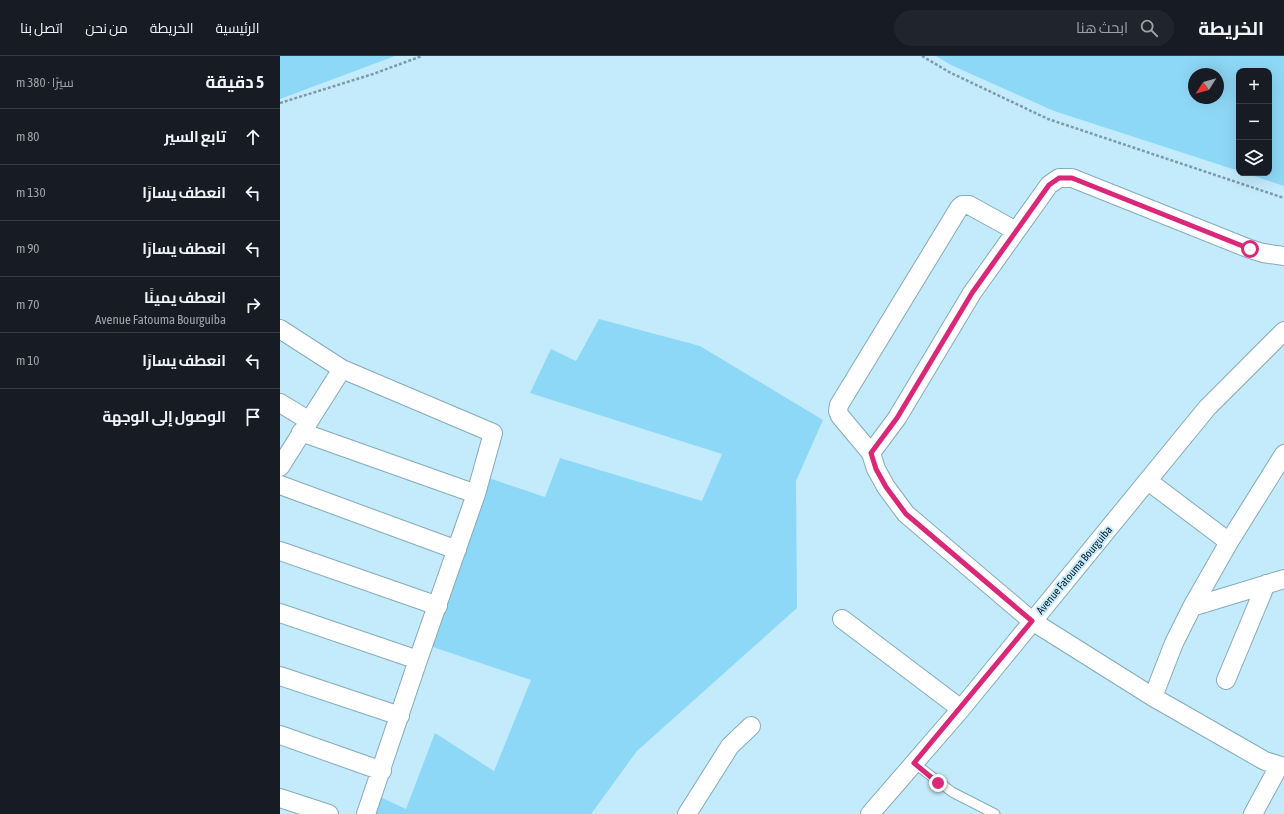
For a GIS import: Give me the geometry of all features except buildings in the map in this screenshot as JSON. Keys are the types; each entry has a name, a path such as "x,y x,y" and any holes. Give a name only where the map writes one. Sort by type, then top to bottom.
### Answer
{"street":[{"path":"871,453 897,418 972,293 1049,185 1059,178 1072,178 1250,249 1263,253 1284,256"},
{"path":"1016,232 969,205 962,205 959,208 839,405 838,411 840,416 871,453 876,469 886,487 906,514 1032,621 1153,696 1266,761 1281,767 1253,814"},
{"path":"280,329 342,369 492,431 493,433 476,494 366,814"},
{"name":"Avenue Fatouma Bourguiba","path":"870,814 961,709 1207,408 1284,332"},
{"path":"280,467 342,369"},
{"path":"280,403 305,426 476,494"},
{"path":"1153,696 1174,643 1192,607 1229,542 1284,454"},
{"path":"1148,481 1229,542"},
{"path":"280,485 457,550"},
{"path":"280,551 438,606"},
{"path":"1192,607 1284,579"},
{"path":"1226,680 1266,584"},
{"path":"280,613 418,660"},
{"path":"842,619 961,709"},
{"path":"280,676 400,716"},
{"path":"687,814 730,746 751,726"},
{"path":"280,735 382,770"},
{"path":"280,798 329,814"}],"lane":[{"path":"914,763 952,792 995,814"}],"path":[{"path":"280,103 373,74 422,56"},
{"path":"922,56 949,72 1048,119 1284,198"}],"shaded area":[{"path":"280,56 395,56 280,99"},
{"path":"936,56 1284,56 1284,186 1254,176 1272,176 1272,68 1236,68 1236,170 1054,111 951,65"},
{"path":"599,319 700,346 823,420 796,481 797,608 637,751 591,814 370,814 378,796 406,809 435,733 494,771 531,680 427,645 489,478 545,497 560,458 702,501 722,454 530,393 551,349 576,361"}],"route":[{"path":"938,783 914,763 961,709 1032,621 906,514 886,487 876,469 871,453 897,418 972,293 1053,181 1064,177 1072,178 1250,249"}]}
